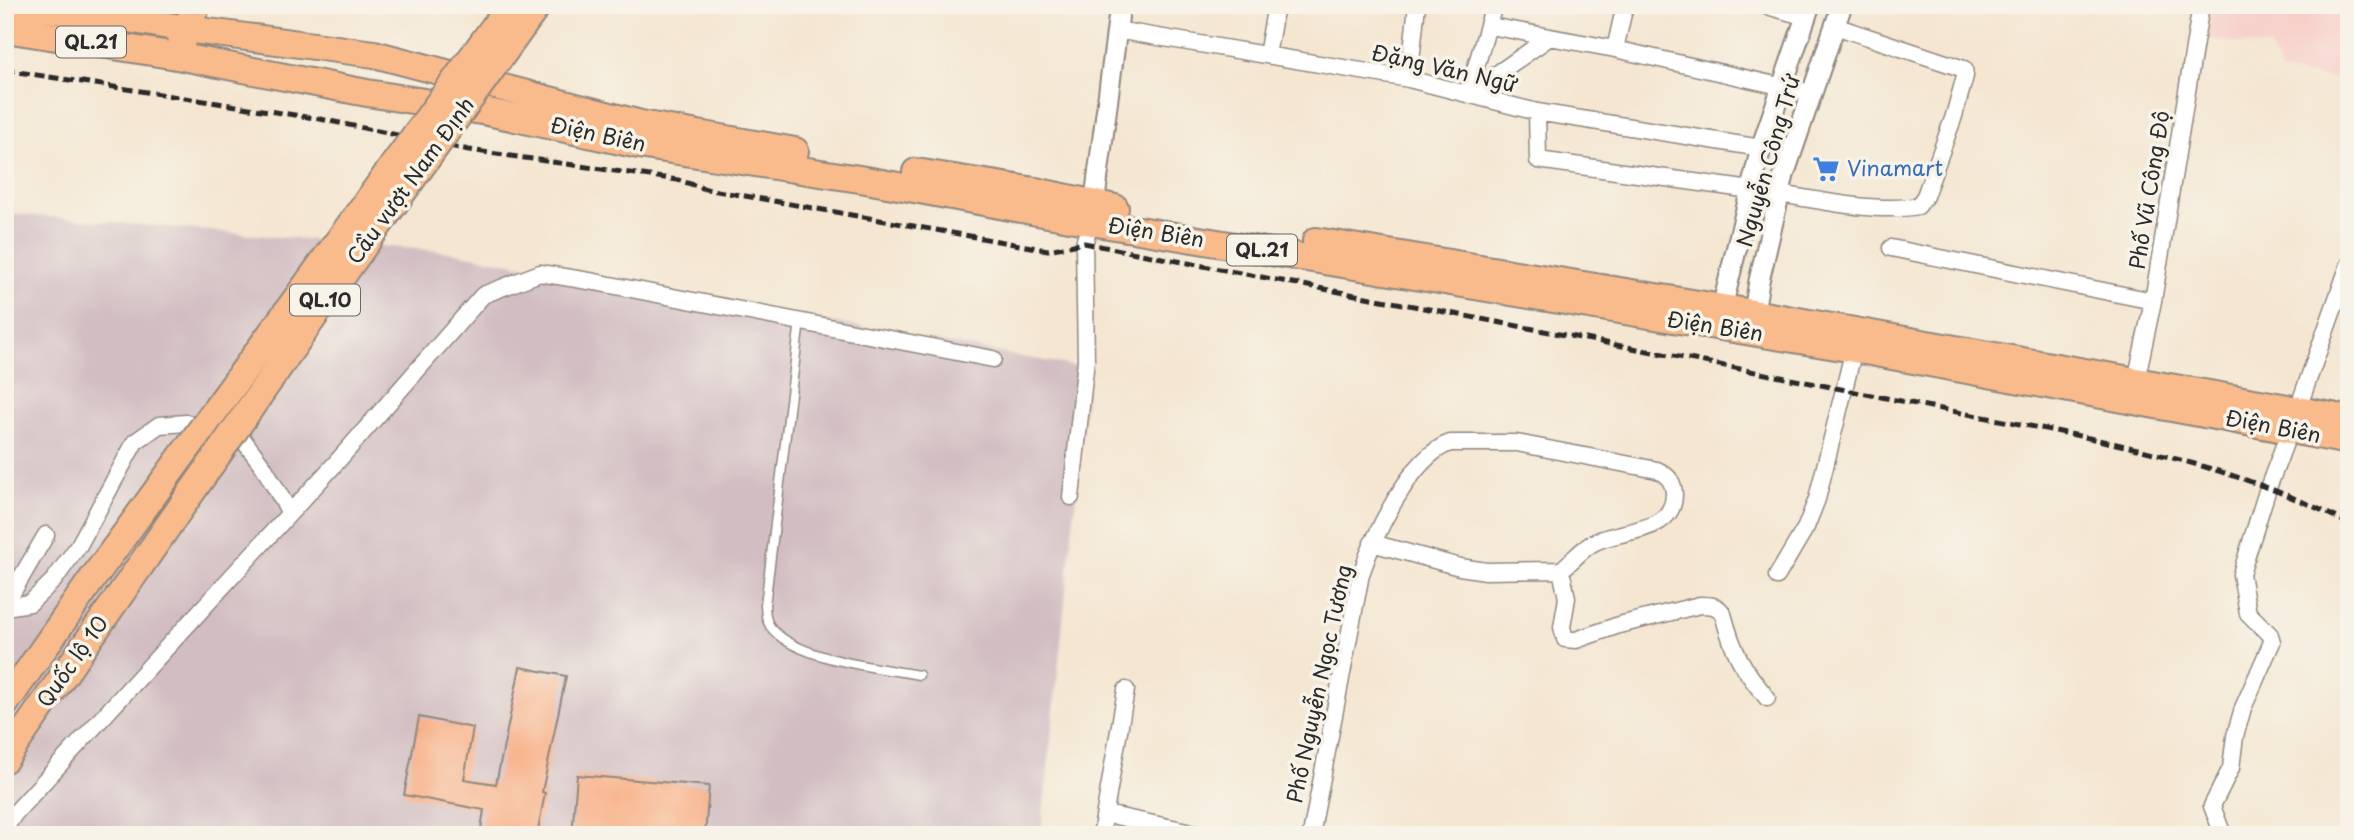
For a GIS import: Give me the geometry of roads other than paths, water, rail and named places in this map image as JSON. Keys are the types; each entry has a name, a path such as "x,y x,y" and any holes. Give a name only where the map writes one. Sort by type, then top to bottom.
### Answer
{"main road":[{"name":"Điện Biên","path":"9,5 191,17 374,54 641,124 1035,191 1093,214"},
{"name":"Cầu vượt Nam Định","path":"88,585 510,5"},
{"name":"Cầu vượt Nam Định","path":"117,599 350,265 538,5"},
{"path":"177,56 191,17"},
{"name":"Điện Biên","path":"5,29 177,56 367,93 488,112 639,145 1093,214 1720,318 2136,381 2295,420 2349,441"},
{"name":"Điện Biên","path":"1752,323 1854,349 2295,420 2349,419"},
{"name":"Quốc lộ 10","path":"5,704 88,585"},
{"name":"Quốc lộ 10","path":"5,759 117,599"},
{"path":"5,678 36,661"}],"street":[{"path":"1071,497 1086,360 1084,243 1093,214 1120,5"},
{"path":"1267,55 1276,5"},
{"path":"1409,79 1417,5"},
{"path":"1468,94 1494,5"},
{"path":"1615,49 1625,5"},
{"path":"1763,5 1808,11"},
{"name":"Nguyễn Công Trứ","path":"1752,323 1780,194 1842,5"},
{"name":"Phố Vũ Công Độ","path":"2136,381 2153,301 2201,5"},
{"path":"114,46 118,11"},
{"name":"Nguyễn Công Trứ","path":"1720,318 1761,148 1808,11"},
{"path":"1490,26 1615,49 1811,93"},
{"path":"1780,194 1831,202 1904,208 1918,206 1925,196 1954,116 1965,76 1964,69 1835,26"},
{"name":"Đặng Văn Ngữ","path":"1116,30 1409,79 1537,112 1761,148"},
{"path":"1468,94 1550,37"},
{"path":"1537,112 1538,160 1751,190"},
{"path":"1891,247 2153,301"},
{"path":"2223,835 2212,806 2231,768 2235,736 2243,708 2272,642 2267,630 2248,613 2241,574 2264,500 2349,265"},
{"path":"5,828 15,813 290,513 483,295 540,273 993,359"},
{"path":"1777,576 1806,527 1817,499 1854,349"},
{"path":"5,606 30,603 54,580 79,544 135,442 159,425 186,423 244,441 290,513"},
{"name":"Phố Nguyễn Ngọc Tương","path":"1311,835 1361,574 1372,543 1395,500 1427,456 1440,446 1450,443 1517,443 1657,470 1665,474 1671,481 1674,492 1673,505 1664,517 1650,528 1622,533 1596,542 1561,570"},
{"path":"5,606 46,534"},
{"path":"1372,543 1460,567 1486,571 1561,570 1567,598 1562,627 1565,639 1576,640 1619,625 1700,605 1711,605 1720,609 1737,657 1749,677 1768,698"},
{"path":"1101,835 1126,690"},
{"path":"1106,814 1206,835"}],"lane":[{"path":"800,321 765,617 771,628 795,646 838,660 919,675"}],"railway":[{"path":"5,70 320,119 469,150 678,180 706,189 1048,250 1084,243 1589,340 2125,446 2241,478 2296,499 2349,524"}],"place":[{"name":"Vinamart","path":"1826,169"}]}
